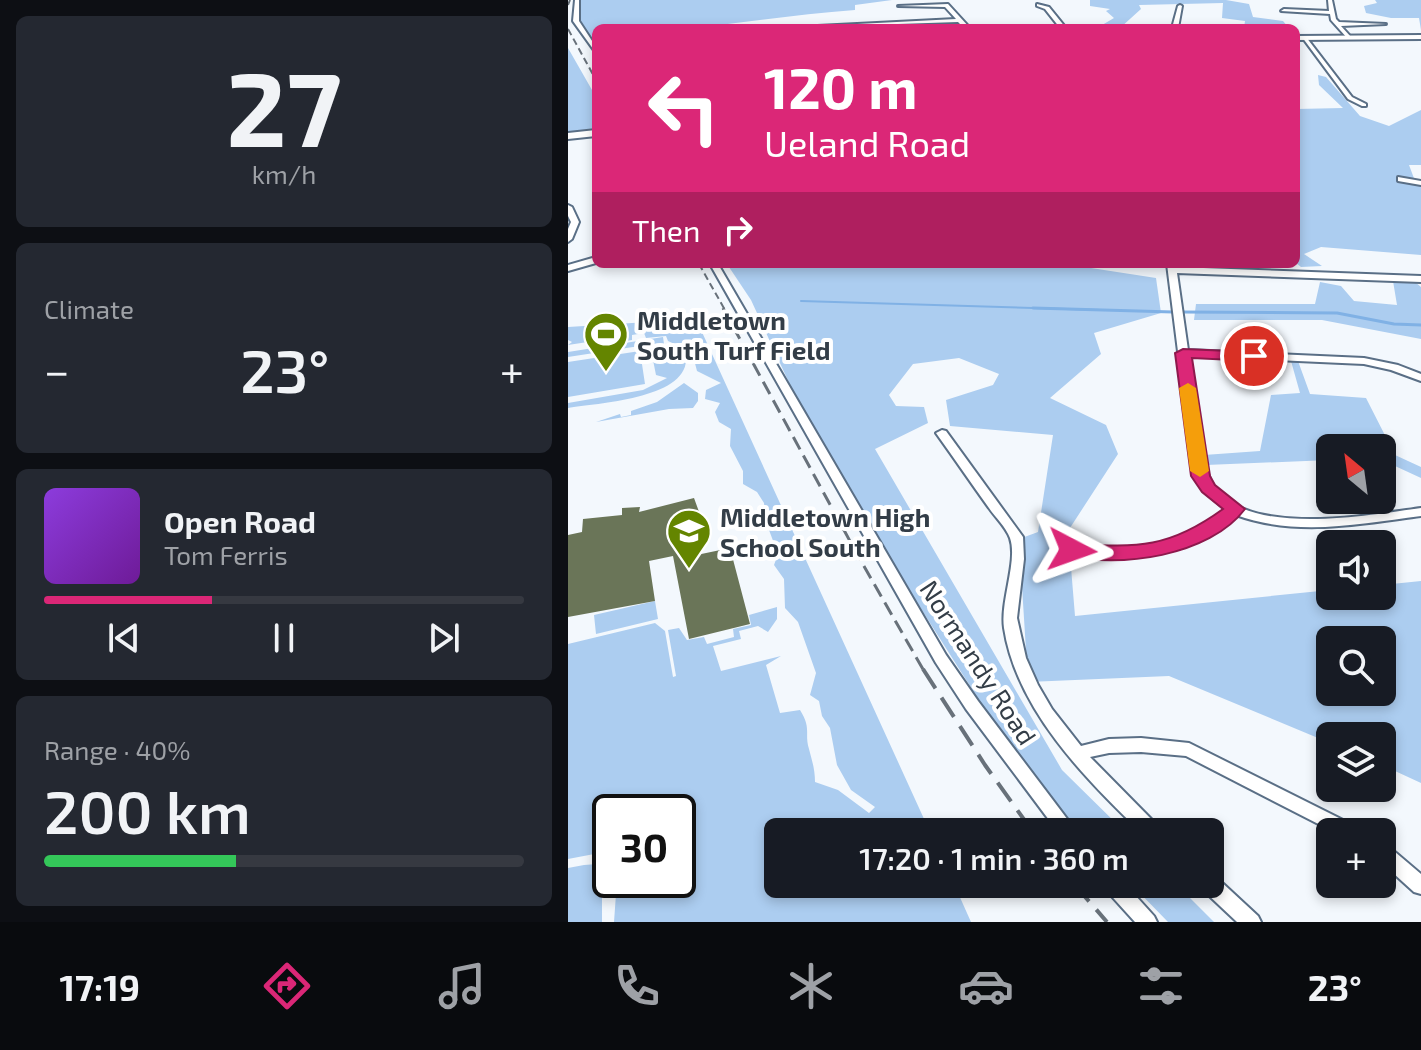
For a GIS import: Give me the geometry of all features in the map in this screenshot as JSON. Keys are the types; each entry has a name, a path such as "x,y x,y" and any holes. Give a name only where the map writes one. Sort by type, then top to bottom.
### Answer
{"main road":[{"path":"1300,38 1421,37"},
{"path":"568,136 592,133"}],"street":[{"path":"577,0 576,21 592,45"},
{"path":"1330,0 1331,13 1351,37"},
{"path":"900,6 943,4 964,24"},
{"path":"1039,5 1047,8 1060,24"},
{"path":"1176,24 1180,6"},
{"path":"1284,11 1331,13"},
{"path":"871,24 960,20"},
{"path":"1338,24 1383,24"},
{"path":"1300,38 1350,98 1364,105"},
{"path":"1401,179 1421,183"},
{"path":"568,208 575,222 568,239"},
{"path":"568,268 592,261"},
{"name":"Normandy Road","path":"716,268 941,659 1057,818"},
{"path":"1172,268 1201,476 1208,488 1236,509 1262,519 1306,525 1421,512"},
{"path":"1193,268 1421,279"},
{"path":"1183,353 1370,361 1421,378"},
{"path":"942,433 1016,537 1018,550 1009,607 1010,627 1015,650 1034,693 1052,722 1138,818"},
{"path":"1072,550 1128,553 1167,548 1201,535 1236,509"},
{"path":"1080,753 1109,746 1141,745 1189,750 1323,818"},
{"path":"1396,864 1421,886"},
{"path":"1224,897 1251,922"},
{"path":"1126,898 1147,922"}],"shaded area":[{"path":"580,0 892,0 855,5 855,10 728,24 592,24 592,40 579,22"},
{"path":"1090,0 1226,0 1249,4 1253,17 1286,24 1245,24 1245,21 1222,18 1223,3 1139,5 1141,9 1124,24 1104,24 1114,18 1106,11 1110,9 1090,6"},
{"path":"1375,0 1421,0 1421,30 1419,18 1391,18 1366,13 1364,6 1377,3"},
{"path":"568,48 592,90 592,129 568,132"},
{"path":"1318,75 1326,77 1360,116 1389,126 1421,110 1421,165 1409,165 1415,181 1421,183 1421,255 1321,247 1304,254 1322,266 1300,266 1300,109 1343,108 1319,85"},
{"path":"730,268 1091,268 1156,278 1161,313 1094,333 1101,354 1050,398 1106,425 1118,454 1068,531 1075,616 1316,591 1316,610 1396,610 1396,584 1421,581 1421,783 1396,771 1396,722 1316,722 1316,737 1169,676 1028,682 1019,539 1038,532 1053,435 950,426 946,400 993,385 999,374 959,358 913,364 889,395 896,406 924,407 928,423 875,449 1062,770 1111,818 1068,818 1026,774 820,450 751,300"},
{"path":"1393,281 1415,282 1421,287 1421,339 1322,320 1194,320 1196,304 1315,304 1320,282 1341,286 1354,301 1397,305"},
{"path":"696,319 924,818 764,818 764,898 960,898 971,922 614,922 616,898 696,898 696,794 592,794 592,854 568,859 568,644 655,623 665,631 673,677 676,676 668,630 679,628 687,640 704,637 707,644 734,637 733,629 751,625 749,615 777,607 777,619 768,632 758,626 739,631 741,639 713,646 721,671 781,656 766,665 780,713 800,710 804,716 815,782 838,790 869,813 875,807 851,790 837,765 830,728 822,716 819,701 810,695 816,673 798,622 785,608 784,579 774,565 778,554 766,522 764,503 757,492 743,484 743,471 730,446 731,429 719,422 715,412 720,403 705,399 706,390 721,383 697,371 692,352 668,341 666,336 646,338 644,333 632,335 632,340 613,343 614,338 568,345 572,342 568,340 568,327"},
{"path":"663,337 664,344 680,350 686,360 682,373 671,383 638,397 568,408 568,403 643,390 667,378 656,375 652,355 661,350 659,348 633,347 568,357 568,352"},
{"name":"Middletown South Turf Field","path":"640,351 645,384 568,397 568,362"},
{"path":"1291,361 1298,361 1310,394 1366,398 1384,434 1316,434 1316,461 1206,465 1204,455 1260,451 1271,395 1300,393"},
{"path":"684,383 698,393 698,401 693,408 669,409 596,422 620,414 621,417 631,415 631,411 657,402"},
{"path":"1396,455 1421,467 1421,478 1396,466"},
{"path":"655,601 658,619 596,634 594,615"},
{"path":"592,864 592,898 602,898 602,922 568,922 568,868"},
{"path":"1145,898 1190,898 1214,922 1168,922"}],"building":[{"name":"Middletown High School South","path":"694,498 706,531 682,536 687,557 730,548 750,624 689,639 673,556 649,561 655,601 568,617 568,535 582,532 583,519 622,515 622,508 640,507 639,512"}],"waterway":[{"path":"801,301 1044,308"},
{"path":"1033,308 1044,308"},
{"path":"1044,308 1173,312"},
{"path":"1044,308 1100,310"},
{"path":"1181,312 1337,313 1394,324 1421,325"}],"railway":[{"path":"568,5 570,0"},
{"path":"568,29 592,73"},
{"path":"701,268 725,310"},
{"path":"723,308 924,671"},
{"path":"923,669 1023,818"},
{"path":"1086,898 1107,922"}],"slow traffic":[{"path":"1188,388 1200,471"}],"place":[{"name":"Middletown South Turf Field","path":"606,373"},
{"name":"Middletown High School South","path":"689,570"}],"route":[{"path":"1072,550 1137,553 1167,548 1201,535 1236,509 1208,488 1201,476 1183,353 1254,356"}]}
